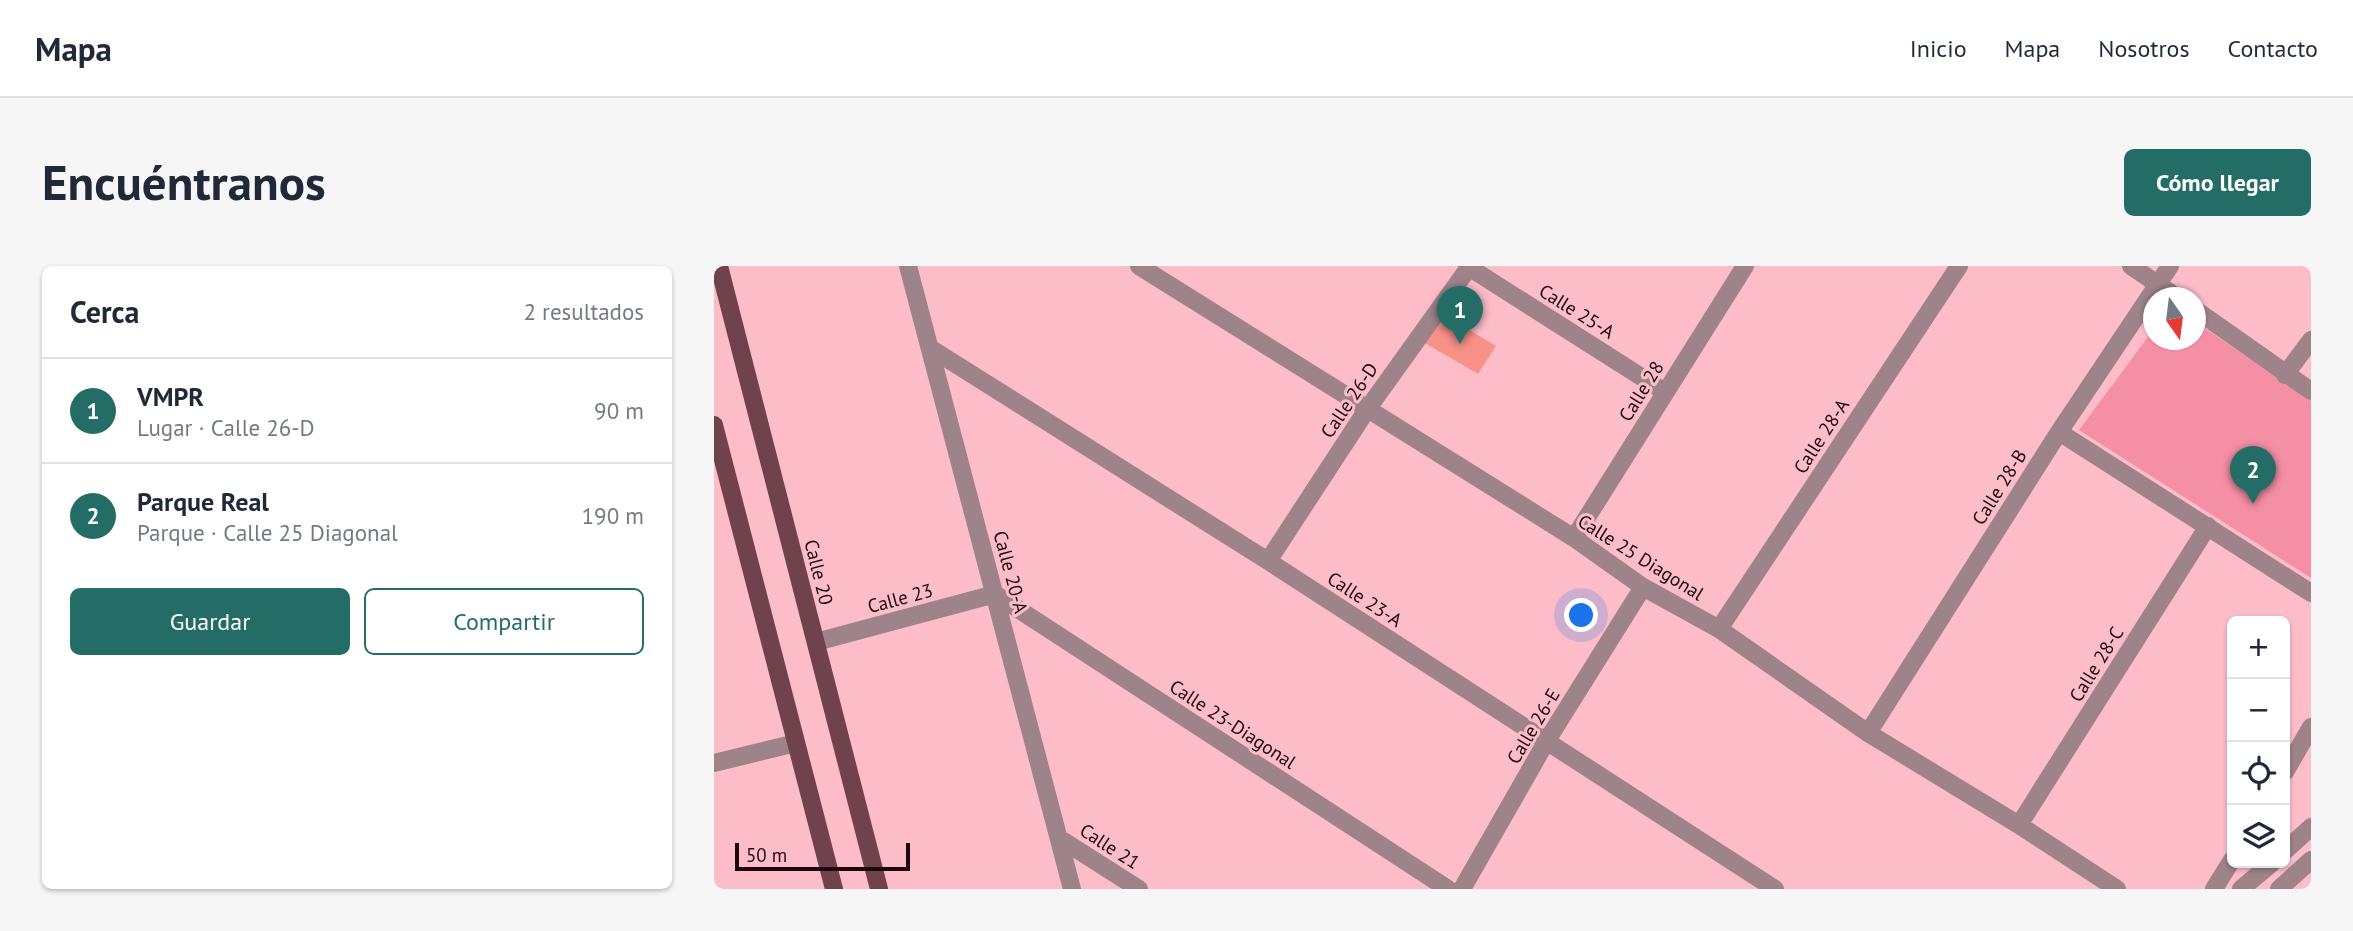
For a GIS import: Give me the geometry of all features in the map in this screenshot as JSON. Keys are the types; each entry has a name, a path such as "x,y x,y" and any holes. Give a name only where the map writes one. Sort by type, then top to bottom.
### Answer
{"main road":[{"name":"Calle 20","path":"719,266 879,889"},
{"path":"714,425 834,889"}],"street":[{"name":"Calle 20-A","path":"908,266 1072,889"},
{"name":"Calle 25 Diagonal","path":"1139,266 1366,411 1574,538 1643,587 1719,629 1868,733 2019,825 2117,889"},
{"name":"Calle 26-D","path":"1268,561 1366,411 1468,266"},
{"name":"Calle 25-A","path":"1468,266 1665,392"},
{"name":"Calle 28","path":"1574,538 1745,266"},
{"name":"Calle 28-A","path":"1719,629 1959,266"},
{"path":"2131,266 2163,287"},
{"name":"Calle 28-B","path":"1868,733 2059,432 2170,266"},
{"path":"2206,317 2311,391"},
{"path":"2286,375 2311,340"},
{"name":"Calle 23-A","path":"930,348 1268,561 1775,889"},
{"path":"2059,432 2311,593"},
{"name":"Calle 28-C","path":"2019,825 2208,526"},
{"name":"Calle 26-E","path":"1462,889 1546,742 1643,587"},
{"name":"Calle 23","path":"816,642 995,594"},
{"name":"Calle 23-Diagonal","path":"995,594 1448,889"},
{"path":"2290,763 2311,727"},
{"path":"714,763 796,743"},
{"path":"2290,846 2311,827"},
{"name":"Calle 21","path":"1059,838 1139,889"},
{"path":"2268,868 2280,888 2311,860"},
{"path":"2214,889 2227,868"},
{"path":"2241,889 2263,868"}],"shaded area":[{"path":"2206,329 2311,401 2311,578 2079,430 2143,344 2143,350 2206,350"}],"building":[{"path":"1440,312 1496,346 1478,374 1423,342"}],"place":[{"name":"VMPR","path":"1460,344"},
{"name":"Parque Real","path":"2253,504"}]}
